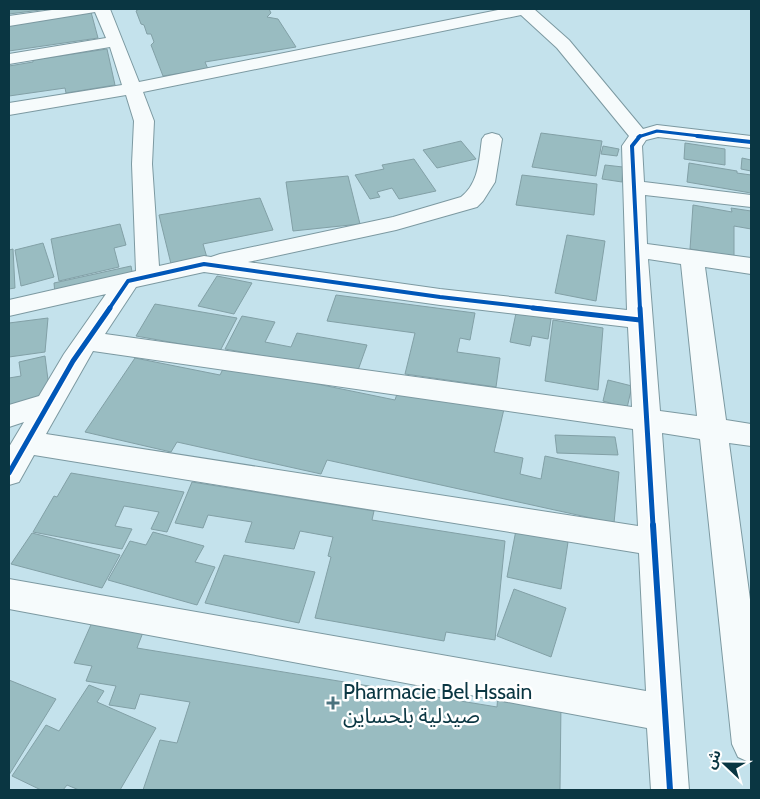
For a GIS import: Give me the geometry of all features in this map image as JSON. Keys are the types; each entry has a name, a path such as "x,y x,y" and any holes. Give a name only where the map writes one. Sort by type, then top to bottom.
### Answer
{"street":[{"path":"9,21 89,9"},
{"path":"9,473 87,341 138,278 144,121 134,88 102,9"},
{"path":"9,109 134,88 525,9 564,44 639,136"},
{"path":"9,59 116,41"},
{"path":"670,790 640,320 632,146 639,136 657,131 751,142"},
{"path":"9,308 138,278 432,215 476,198 484,182 492,139"},
{"path":"633,187 751,201"},
{"path":"636,250 751,266"},
{"path":"692,258 751,744"},
{"path":"204,264 440,297 640,320"},
{"path":"87,341 714,428 751,435"},
{"path":"9,416 49,403"},
{"path":"27,442 654,542"},
{"path":"9,594 665,713"}],"building":[{"path":"9,9 48,9 9,14"},
{"path":"139,9 269,9 271,13 267,17 278,19 296,47 205,62 208,69 163,76 151,45 154,42 151,34 147,34 136,11"},
{"path":"91,12 98,38 9,51 9,24"},
{"path":"107,49 115,85 66,93 65,88 9,96 9,66 33,62 33,60"},
{"path":"541,133 602,141 596,176 532,167"},
{"path":"461,141 476,159 437,168 423,150"},
{"path":"685,143 725,149 725,165 684,159"},
{"path":"603,146 619,149 617,156 601,154"},
{"path":"742,158 751,160 751,171 741,169"},
{"path":"414,159 436,191 399,199 392,188 377,192 380,197 370,199 355,175 384,169 382,165"},
{"path":"689,163 751,175 751,193 687,182"},
{"path":"605,165 623,167 622,182 602,179"},
{"path":"522,175 597,184 594,215 516,205"},
{"path":"348,176 360,224 293,231 286,182"},
{"path":"260,198 273,230 203,244 208,261 172,268 159,215"},
{"path":"693,205 732,212 731,208 751,211 751,229 734,226 734,256 690,249"},
{"path":"120,224 126,245 114,248 119,267 59,281 51,239"},
{"path":"567,235 605,241 596,301 555,293"},
{"path":"43,243 54,277 21,286 15,250"},
{"path":"13,249 15,288 9,289 9,250"},
{"path":"131,266 133,277 55,294 54,283"},
{"path":"217,276 252,283 234,314 198,306"},
{"path":"336,295 475,313 470,340 460,338 457,352 500,358 496,387 405,374 415,333 327,321"},
{"path":"155,304 237,318 220,351 136,336"},
{"path":"516,313 551,319 548,339 532,336 530,346 510,342"},
{"path":"242,316 275,322 265,342 291,347 297,333 367,345 357,373 225,349"},
{"path":"48,318 45,352 9,357 9,323"},
{"path":"553,320 603,328 598,390 545,381"},
{"path":"45,356 50,396 9,406 9,378 21,376 19,362"},
{"path":"135,358 220,375 225,365 395,400 399,388 504,409 494,452 523,458 520,474 541,479 545,456 619,472 614,523 327,460 321,474 177,442 171,452 85,432"},
{"path":"608,380 632,386 627,408 603,401"},
{"path":"555,435 615,437 618,455 557,453"},
{"path":"71,473 184,492 167,532 151,529 159,512 124,506 115,526 132,529 122,549 33,532 54,496 57,497"},
{"path":"192,482 374,511 372,520 505,541 495,640 446,632 444,641 315,618 331,557 328,556 333,537 300,531 294,549 245,542 252,522 208,515 203,528 175,523"},
{"path":"516,530 568,542 561,589 507,577"},
{"path":"153,532 204,546 195,562 215,567 197,605 108,580 130,541 146,545"},
{"path":"32,533 120,555 102,588 11,564"},
{"path":"224,555 315,572 299,623 205,603"},
{"path":"514,589 566,608 551,657 497,636"},
{"name":"Pharmacie Bel Hssain صيدلية بلحساين","path":"94,618 145,627 137,648 497,707 498,693 561,702 560,790 143,790 160,740 177,743 190,702 140,694 135,709 109,705 116,686 86,681 92,666 74,663"},
{"path":"9,680 56,699 9,775"},
{"path":"89,685 104,691 97,702 156,728 120,790 79,790 67,785 63,790 41,790 12,776 46,725 59,731"}],"cycle path":[{"path":"670,790 636,250 632,146 639,136 657,131 751,142"},
{"path":"9,473 73,361 128,281 204,264 440,297 640,320"}],"place":[{"name":"Pharmacie Bel Hssain صيدلية بلحساين","path":"333,703"}]}
